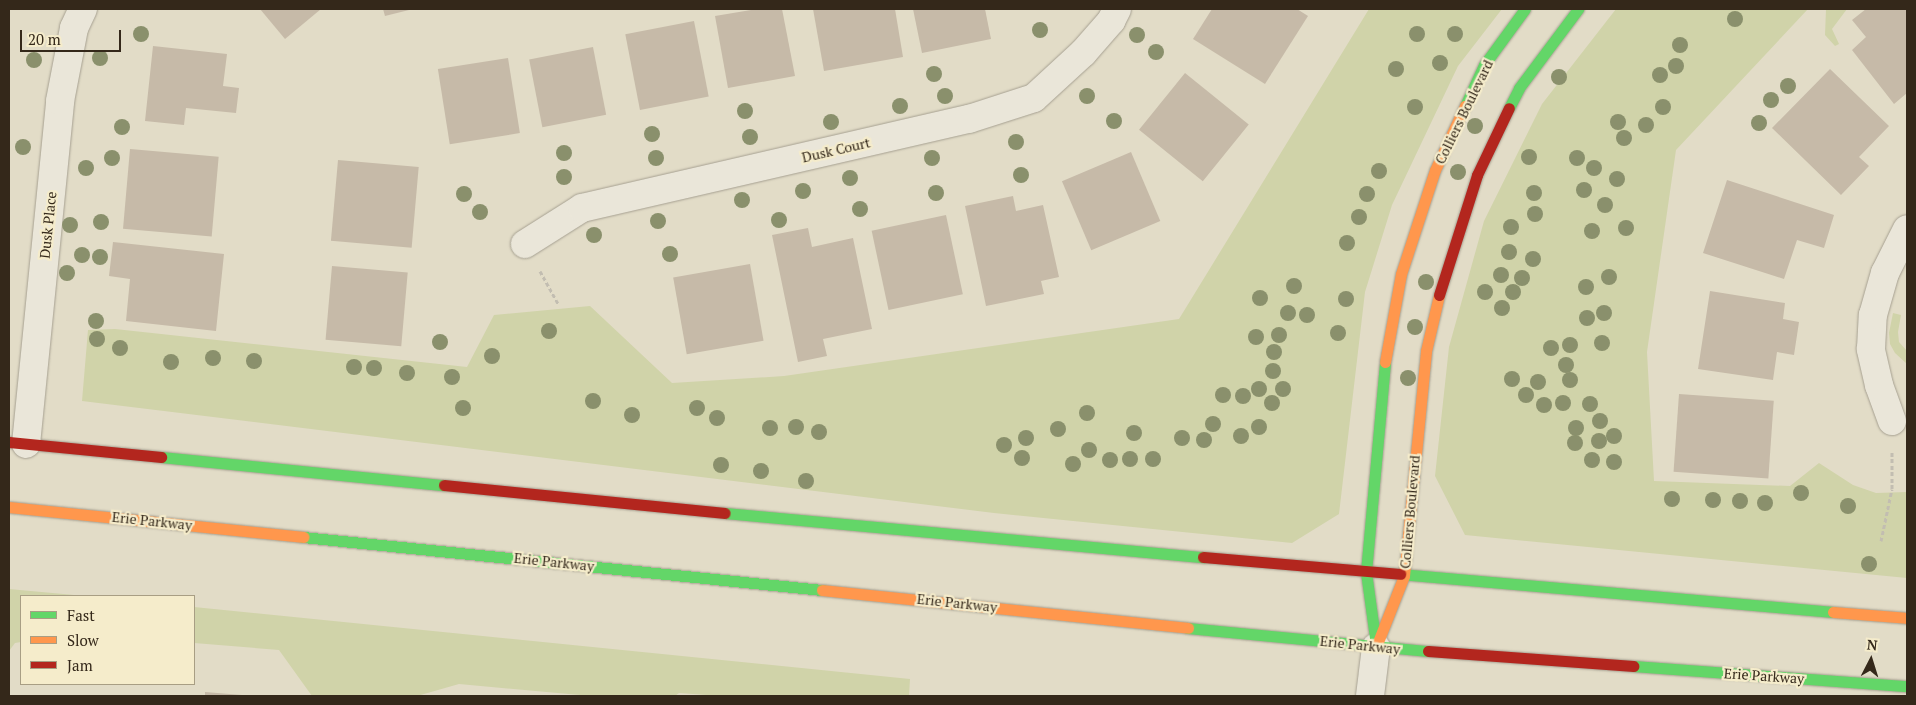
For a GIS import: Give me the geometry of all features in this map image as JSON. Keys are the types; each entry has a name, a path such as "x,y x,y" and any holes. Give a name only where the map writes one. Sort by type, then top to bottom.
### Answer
{"main road":[{"name":"Colliers Boulevard","path":"1376,647 1366,572 1384,367 1401,274 1435,170 1484,65 1525,9"},
{"name":"Colliers Boulevard","path":"1376,647 1404,576 1426,351 1446,265 1477,175 1519,88 1578,9"},
{"path":"18,443 976,538 1907,618"},
{"name":"Erie Parkway","path":"9,507 1376,647 1907,686"}],"street":[{"name":"Dusk Place","path":"18,443 60,101 74,28 83,9"},
{"name":"Dusk Court","path":"525,244 582,208 969,119 1034,98 1083,53 1110,21 1117,9"},
{"path":"1892,422 1879,385 1871,349 1873,315 1884,273 1907,229"},
{"path":"1370,696 1376,647"}],"path":[{"path":"552,292 558,303"},
{"path":"1881,541 1892,489 1892,422"}],"green space":[{"path":"1369,9 1502,9 1458,66 1392,205 1365,292 1339,514 1292,543 994,513 82,401 88,330 115,329 467,367 494,315 590,306 672,383 784,376 1179,319"},
{"path":"1616,9 1808,9 1676,150 1647,352 1654,481 1790,486 1819,463 1853,485 1876,493 1907,492 1907,578 1465,535 1435,476 1449,347 1484,221 1542,104"},
{"path":"1826,9 1847,9 1832,29 1839,44 1835,46 1825,35"},
{"path":"1893,313 1901,315 1898,332 1899,342 1907,351 1907,364 1895,353 1890,344 1889,333"},
{"path":"9,589 74,595 20,595 20,642 15,643 9,651"},
{"path":"195,607 910,679 909,696 720,696 679,693 675,696 591,696 459,684 417,696 312,696 279,650 195,643"}],"building":[{"path":"260,9 321,9 285,39"},
{"path":"383,9 413,9 385,16"},
{"path":"757,9 782,9 795,76 728,88 715,16"},
{"path":"813,9 895,9 903,57 824,71"},
{"path":"913,9 985,9 991,39 922,53"},
{"path":"1212,9 1297,9 1308,16 1265,84 1193,39"},
{"path":"1866,9 1907,9 1907,93 1894,104 1852,50 1866,37 1852,20"},
{"path":"694,21 709,97 640,110 625,34"},
{"path":"153,46 227,54 223,86 239,88 236,113 186,108 184,125 145,121"},
{"path":"593,47 606,115 542,127 529,59"},
{"path":"508,58 520,133 450,144 438,69"},
{"path":"1830,69 1889,126 1859,157 1869,166 1841,195 1772,128"},
{"path":"1185,73 1249,125 1203,181 1139,130"},
{"path":"130,149 219,157 212,236 123,229"},
{"path":"1131,152 1160,221 1091,250 1062,181"},
{"path":"338,160 419,167 412,248 331,241"},
{"path":"1727,180 1834,215 1824,248 1797,240 1784,279 1703,253"},
{"path":"1013,196 1016,211 1043,205 1059,277 1041,281 1044,294 986,306 965,206"},
{"path":"946,215 963,294 889,310 872,231"},
{"path":"808,228 812,247 853,238 872,329 823,339 827,356 798,362 772,235"},
{"path":"113,242 224,254 216,331 126,321 130,279 109,276"},
{"path":"750,264 764,341 687,354 673,278"},
{"path":"332,266 408,273 401,346 326,340"},
{"path":"1710,291 1785,303 1783,319 1799,322 1794,355 1777,352 1773,380 1698,369"},
{"path":"1679,394 1774,401 1768,478 1674,472"},
{"path":"205,692 242,695 242,696 205,696"}],"traffic: fast":[{"path":"1465,106 1484,65 1525,9"},
{"path":"1509,108 1519,88 1578,9"},
{"path":"1376,645 1366,572 1385,362"},
{"path":"161,457 444,485"},
{"path":"725,513 1203,557"},
{"path":"303,537 822,590"},
{"path":"1400,574 1833,612"},
{"path":"1188,628 1428,651"},
{"path":"1633,666 1907,686"}],"traffic: slow":[{"path":"1385,362 1401,274 1435,170 1465,106"},
{"path":"1376,647 1404,576 1426,351 1439,295"},
{"path":"9,507 303,537"},
{"path":"822,590 1188,628"},
{"path":"1833,612 1907,618"}],"traffic: jam":[{"path":"1439,295 1477,175 1509,108"},
{"path":"9,442 161,457"},
{"path":"444,485 725,513"},
{"path":"1203,557 1400,574"},
{"path":"1428,651 1633,666"}]}
